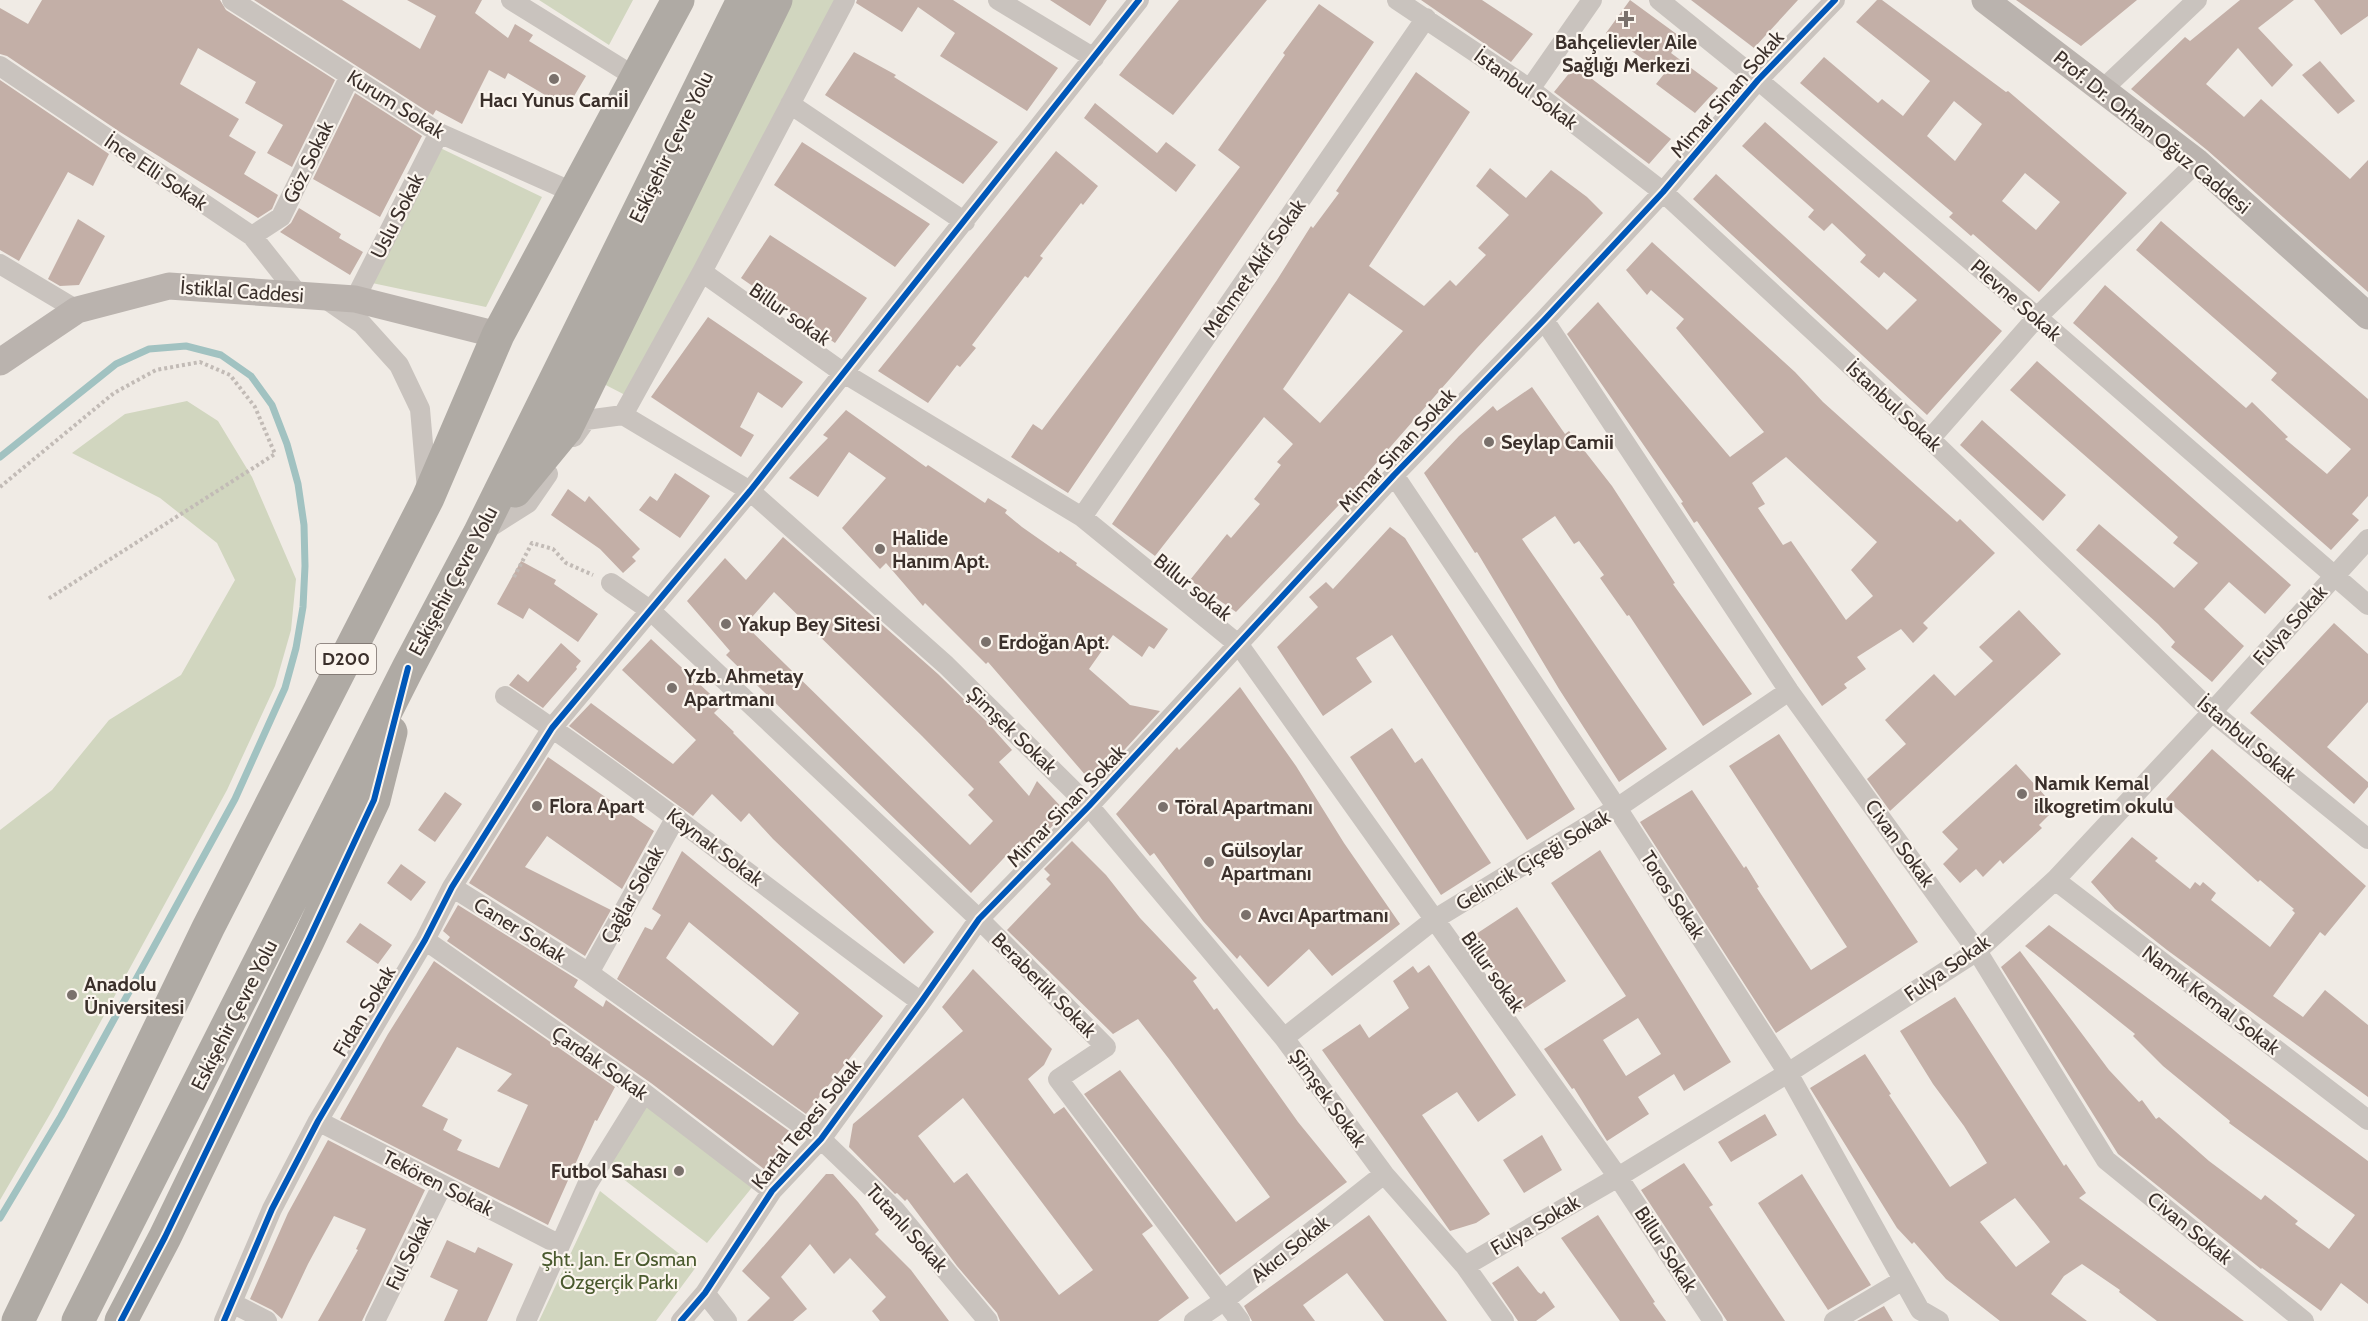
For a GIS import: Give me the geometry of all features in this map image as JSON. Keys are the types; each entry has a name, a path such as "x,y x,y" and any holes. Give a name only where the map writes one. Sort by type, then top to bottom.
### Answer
{"highway":[{"path":"498,335 570,191 575,167 660,0"},
{"name":"D200","path":"18,1321 208,928 428,498 498,335 678,0"},
{"name":"Eskişehir Çevre Yolu","path":"78,1321 408,668 479,534 743,0"},
{"path":"479,534 566,429 776,0"},
{"path":"121,1321 165,1237 374,800 408,668"},
{"path":"1,1321 208,928"}],"main road":[{"name":"Prof. Dr. Orhan Oğuz Caddesi","path":"1985,0 2197,162 2368,316"},
{"name":"İstiklal Caddesi","path":"0,362 76,310 169,286 355,299 498,335"}],"street":[{"name":"Kurum Sokak","path":"232,0 439,133 570,191"},
{"path":"511,0 624,70"},
{"path":"479,534 528,503 586,420 622,415 702,272 845,0"},
{"path":"998,0 1094,58"},
{"name":"Fidan Sokak","path":"224,1321 272,1209 318,1121 425,940 452,887 552,728 750,491 1139,0"},
{"name":"İstanbul Sokak","path":"1397,0 1530,89 1663,192 1930,439 2212,712 2368,839"},
{"path":"1530,89 1592,0"},
{"name":"Plevne Sokak","path":"1659,0 1758,80 2037,317 2368,605"},
{"name":"Mimar Sinan Sokak","path":"979,919 1089,806 1394,475 1544,320 1663,192 1758,80 1835,0"},
{"path":"2103,89 2197,0"},
{"name":"Mehmet Akif Sokak","path":"1082,517 1426,18"},
{"name":"İnce Elli Sokak","path":"0,66 252,236 309,295 362,324 399,365 420,409 428,498"},
{"name":"Göz Sokak","path":"252,236 281,217 350,76"},
{"path":"790,104 965,222"},
{"name":"Uslu Sokak","path":"355,299 439,133"},
{"path":"1930,439 2037,317 2197,162"},
{"path":"0,264 76,310"},
{"name":"Billur sokak","path":"702,272 842,372 1082,517 1239,645 1618,1177"},
{"name":"Civan Sokak","path":"1544,320 1789,691 1977,951 2106,1160 2304,1321"},
{"name":"Şimşek Sokak","path":"622,415 750,491 946,665 1089,806 1284,1038 1384,1174 1465,1266 1503,1321"},
{"name":"Toros Sokak","path":"1394,475 1617,808 1788,1073 1924,1316 1939,1321"},
{"name":"Fulya Sokak","path":"1465,1266 1618,1177 1788,1073 1977,951 2055,880 2212,712 2368,539"},
{"name":"Beraberlik Sokak","path":"611,583 651,611 979,919 1106,1047 1058,1079 1240,1321"},
{"name":"Gelincik Çiçeği Sokak","path":"1284,1038 1435,919 1617,808 1789,691"},
{"name":"Kaynak Sokak","path":"505,696 676,817 821,929 921,1002"},
{"name":"Çağlar Sokak","path":"588,973 676,817"},
{"name":"Namık Kemal Sokak","path":"2055,880 2368,1120"},
{"name":"Caner Sokak","path":"452,887 588,973 821,1139"},
{"name":"Kartal Tepesi Sokak","path":"681,1321 705,1293 772,1191 821,1139 979,919"},
{"name":"Çardak Sokak","path":"425,940 644,1092 772,1191"},
{"path":"526,1321 587,1185 644,1092"},
{"name":"Tekören Sokak","path":"318,1121 560,1245"},
{"name":"Tutanlı Sokak","path":"821,1139 895,1210 988,1321"},
{"name":"Akıcı Sokak","path":"1194,1321 1225,1300 1384,1174"},
{"name":"Billur Sokak","path":"1618,1177 1713,1321"},
{"name":"Ful Sokak","path":"375,1321 442,1186"},
{"path":"1834,1321 1903,1280"},
{"path":"705,1293 727,1321"},
{"path":"232,1303 267,1321"}],"path":[{"path":"0,487 114,393 156,370 200,362 230,375 255,407 274,454 48,599"},
{"path":"514,577 532,543 553,549 566,563 611,583"}],"green space":[{"path":"539,0 633,0 609,45"},
{"path":"790,0 841,0 629,397 598,381"},
{"path":"434,145 542,197 486,307 372,283"},
{"path":"187,401 218,421 252,477 296,579 291,630 275,686 227,790 53,1109 0,1200 0,830 52,790 109,720 181,675 235,580 217,543 160,498 72,453 125,414"},
{"name":"Futbol Sahası","path":"647,1100 758,1180 707,1243 601,1162"},
{"name":"Şht. Jan. Er Osman Özgerçik Parkı","path":"600,1191 696,1267 656,1321 539,1321"}],"building":[{"path":"42,0 220,0 226,10 335,80 292,167 267,153 283,125 245,103 256,82 198,48 180,84 239,119 229,136 256,152 244,174 278,195 272,209 258,218 120,132 7,56 0,54 0,8 28,24"},
{"path":"254,0 342,0 420,49 436,16 407,0 482,0 475,13 508,38 515,24 533,35 529,41 586,76 567,108 508,73 505,79 489,70 462,124 436,110 433,115"},
{"path":"857,0 953,0 1058,68 1027,111 940,56 955,33 918,7 902,32 856,3"},
{"path":"1050,0 1107,0 1090,26"},
{"path":"1179,0 1267,0 1173,115 1119,75"},
{"path":"1421,0 1482,0 1533,34 1511,62"},
{"path":"1630,0 1682,38 1671,53 1718,88 1695,113 1656,84 1664,74 1606,33"},
{"path":"1691,0 1798,0 1754,48"},
{"path":"1877,0 1882,0 2006,92 2008,91 2127,193 2039,292 1973,234 1971,236 1949,217 1953,213 1800,83 1824,57 1878,103 1882,99 1903,116 1930,81 1856,22","holes":["1954,101 1982,124 1955,161 1927,136","2025,173 2060,202 2036,230 2002,201"]},
{"path":"2016,0 2137,0 2081,46"},
{"path":"2240,0 2294,0 2258,28 2293,65 2272,87 2238,48 2206,84 2244,117 2261,99 2350,179 2368,160 2368,292 2207,150 2131,89 2185,37 2190,41"},
{"path":"2314,0 2368,0 2368,16 2341,35"},
{"path":"1319,4 1374,42 1068,493 1011,457 1033,424 1042,430 1240,167 1218,150"},
{"path":"854,52 896,75 894,77 998,142 963,184 825,95"},
{"path":"2320,61 2355,101 2338,114 2302,75"},
{"path":"1575,66 1671,139 1649,164 1554,92"},
{"path":"1416,72 1470,112 1369,266 1424,306 1450,280 1456,286 1486,255 1478,248 1509,215 1476,186 1490,168 1526,198 1551,170 1587,197 1603,213 1477,348 1365,478 1236,612 1190,580 1227,534 1231,538 1260,504 1254,499 1281,465 1277,462 1293,444 1264,417 1155,556 1112,524 1311,226 1313,228 1339,193 1336,191","holes":["1349,293 1403,331 1320,423 1283,389"]},
{"path":"0,80 109,154 93,186 68,172 19,261 0,250"},
{"path":"355,93 422,136 380,217 313,179"},
{"path":"1095,103 1157,153 1166,142 1196,165 1176,192 1084,118"},
{"path":"1765,122 2002,331 1927,415 1693,199 1716,174 1887,330 1917,300 1884,272 1879,278 1860,262 1866,255 1832,223 1824,231 1808,217 1814,210 1742,146"},
{"path":"802,142 930,224 895,267 774,185"},
{"path":"1056,151 1098,186 1083,205 1081,203 1040,256 1043,258 1028,278 1025,276 972,345 976,348 960,367 957,365 928,403 878,371"},
{"path":"299,208 341,234 339,238 363,252 350,275 280,232 291,223"},
{"path":"78,219 105,236 79,285 60,286 48,279"},
{"path":"2161,221 2368,399 2368,496 2352,514 2359,520 2331,550 2073,323 2105,285 2246,408 2252,402 2288,437 2285,439 2327,474 2351,449 2271,380 2277,373 2136,250"},
{"path":"770,235 867,298 835,343 741,278"},
{"path":"1652,242 1795,372 1823,402 1957,522 1960,519 1995,553 1923,623 1928,628 1913,643 1901,629 1857,657 1866,669 1844,684 1847,688 1822,706 1697,521 1694,523 1681,503 1683,502 1567,334 1598,302 1730,457 1764,432 1676,328 1684,319 1651,290 1647,295 1626,270","holes":["1786,457 1877,542 1851,570 1873,596 1846,620 1791,541 1783,545 1758,508 1765,504 1752,483"]},
{"path":"708,317 803,382 782,408 758,392 740,427 754,435 741,457 651,397"},
{"path":"2037,361 2291,585 2265,614 2229,582 2204,609 2244,646 2212,682 2171,647 2175,642 2158,624 2076,550 2099,524 2174,588 2198,563 2173,543 2178,537 2010,390"},
{"path":"1532,387 1565,434 1569,431 1612,486 1675,583 1673,584 1752,694 1703,726 1629,615 1627,616 1600,578 1604,575 1579,541 1574,544 1555,516 1522,539 1667,749 1619,782 1559,689 1477,552 1475,553 1424,473 1459,436 1493,406 1497,411"},
{"path":"846,410 926,467 928,465 985,503 988,498 1007,510 1005,513 1022,527 1059,553 1060,551 1077,563 1076,565 1168,629 1154,649 1149,646 1142,657 1113,635 1089,669 1130,705 1160,711 1093,784 988,662 986,664 925,603 923,606 886,563 880,569 842,528 886,478 849,452 818,497 789,478 828,438 823,435"},
{"path":"1982,420 2066,495 2043,521 1960,445"},
{"path":"675,473 710,496 680,538 639,510 650,496 657,501"},
{"path":"568,489 585,502 589,496 640,549 632,557 636,561 623,573 600,549 551,515"},
{"path":"1390,527 1405,538 1575,809 1527,840 1392,635 1356,658 1372,682 1323,716 1277,647 1318,607 1309,597 1326,582 1333,589"},
{"path":"783,537 938,674 987,722 1012,750 999,762 1029,796 1037,781 1066,812 1028,851 1020,841 971,893 726,655 730,651 687,601 725,558 746,580","holes":["774,592 974,789 968,795 993,821 970,845 745,625"]},
{"path":"521,561 556,580 554,584 598,614 578,642 529,608 523,619 497,604"},
{"path":"2019,610 2061,654 1890,811 1867,779 1906,744 1885,720 1934,674 1955,696 1993,661 1979,647"},
{"path":"2334,623 2368,654 2368,702 2327,747 2368,782 2368,787 2354,804 2250,713"},
{"path":"651,639 722,705 714,713 733,733 934,932 904,964 773,839 749,813 741,822 712,794 693,816 569,726 591,703 673,764 696,740 622,670"},
{"path":"561,643 581,661 577,669 543,708 509,685 518,674 528,682"},
{"path":"1240,687 1296,766 1344,843 1400,924 1332,976 1309,949 1268,987 1240,955 1237,959 1203,921 1154,853 1150,856 1116,814 1177,747 1179,750"},
{"path":"1392,728 1415,763 1422,758 1491,863 1441,895 1350,757"},
{"path":"1779,734 1918,942 1776,1033 1640,822 1692,790 1744,868 1746,866 1759,887 1757,888 1811,970 1847,947 1729,766"},
{"path":"2212,749 2366,886 2325,936 2320,932 2273,996 2303,1017 2325,990 2368,1025 2368,1097 2167,950 2115,909 2091,882 2132,837 2158,858 2155,861 2190,889 2195,882 2200,886 2203,882 2216,893 2211,900 2270,947 2295,913 2292,910 2294,909 2260,880 2258,882 2166,799"},
{"path":"548,757 654,831 622,889 547,836 525,867 611,910 585,956 469,883"},
{"path":"2016,764 2056,808 2039,825 2042,828 2003,864 2000,860 1983,877 1976,869 1960,883 1943,864 1958,849 1942,832"},
{"path":"445,792 462,804 435,842 418,830"},
{"path":"1072,841 1106,875 1140,918 1197,978 1193,981 1214,1010 1217,1008 1298,1122 1347,1182 1220,1275 1084,1094 1120,1070 1236,1222 1270,1197 1138,1019 1113,1034 1007,930 1051,884 1046,879 1050,875 1044,869"},
{"path":"1600,850 1731,1062 1684,1091 1674,1074 1638,1097 1649,1114 1607,1141 1574,1088 1572,1089 1544,1049 1626,996 1551,883","holes":["1638,1018 1661,1054 1626,1076 1603,1040"]},
{"path":"682,851 883,1016 806,1114 617,979 645,927 652,930 661,915 652,909","holes":["689,922 799,1013 773,1046 666,958"]},
{"path":"401,864 426,882 411,901 387,883"},
{"path":"458,905 578,980 574,987 603,1007 606,1000 792,1133 764,1169 651,1083 447,941 450,937 443,931"},
{"path":"1517,907 1566,981 1519,1012 1470,938"},
{"path":"360,923 392,945 378,964 346,942"},
{"path":"2049,925 2368,1161 2368,1304 2341,1283 2321,1311 2261,1269 2118,1154 2001,967 2020,951 2109,1070 2139,1102 2142,1100 2156,1119 2159,1117 2209,1161 2261,1200 2265,1195 2298,1221 2295,1224 2329,1249 2355,1215 2229,1123 2230,1121 2163,1066 2133,1036 2135,1034 2025,946"},
{"path":"434,961 615,1087 597,1121 595,1120 548,1225 340,1119 388,1034","holes":["457,1047 512,1074 497,1091 528,1105 499,1168 457,1150 462,1140 443,1130 448,1119 422,1106"]},
{"path":"1429,965 1516,1095 1478,1122 1457,1092 1422,1115 1490,1214 1476,1223 1450,1231 1322,1050 1360,1024 1369,1038 1409,1008 1393,981 1413,966 1418,973"},
{"path":"973,969 1052,1049 1044,1065 1028,1079 1054,1114 1064,1107 1153,1226 1142,1234 1189,1298 1158,1321 1000,1321 997,1313 957,1266 907,1199 905,1201 897,1193 895,1194 849,1147 853,1124 963,1031 942,1007","holes":["963,1098 1093,1270 1059,1295 967,1173 954,1183 918,1136"]},
{"path":"1955,997 2064,1166 2066,1164 2086,1193 2079,1198 2244,1321 2157,1321 2119,1292 2120,1290 2082,1264 2064,1276 2051,1294 2087,1321 2000,1321 1946,1279 1914,1242 1912,1244 1897,1228 1810,1088 1865,1054 1891,1094 1889,1095 1950,1187 1987,1163 1900,1031","holes":["2015,1198 2050,1242 2016,1267 1980,1222"]},
{"path":"1765,1114 1777,1135 1731,1162 1718,1142"},
{"path":"1542,1135 1562,1170 1524,1193 1503,1160"},
{"path":"328,1140 425,1190 362,1321 318,1321 358,1250 356,1249 366,1229 334,1216 282,1319 272,1310 250,1299 288,1213"},
{"path":"1684,1163 1713,1205 1709,1207 1785,1321 1727,1321 1641,1190"},
{"path":"826,1174 833,1174 858,1202 879,1230 875,1234 911,1270 949,1321 880,1321 872,1311 886,1297 850,1258 834,1274 810,1244 781,1277 807,1309 793,1321 747,1321 770,1298 742,1271"},
{"path":"1802,1174 1871,1285 1828,1310 1758,1203"},
{"path":"1369,1215 1447,1321 1384,1321 1347,1273 1303,1305 1315,1321 1252,1321 1244,1306"},
{"path":"1598,1215 1666,1321 1620,1321 1561,1238"},
{"path":"447,1240 475,1253 478,1247 513,1264 487,1321 444,1321 458,1290 430,1277"},
{"path":"1518,1266 1538,1292 1541,1294 1544,1291 1555,1307 1536,1321 1518,1321 1492,1283"},
{"path":"1884,1306 1893,1321 1857,1321"}],"waterway":[{"path":"0,457 116,364 149,349 186,346 221,355 251,376 272,405 287,444 298,484 304,525 305,566 303,607 296,648 285,688 235,799 61,1116 0,1218"}],"cycle path":[{"path":"224,1321 272,1209 318,1121 425,940 452,887 552,728 750,491 1139,0"},
{"path":"681,1321 705,1293 772,1191 821,1139 979,919 1089,806 1394,475 1544,320 1663,192 1758,80 1835,0"},
{"path":"121,1321 165,1237 374,800 408,668"}],"place":[{"name":"Bahçelievler Aile Sağlığı Merkezi","path":"1626,19"},
{"name":"Hacı Yunus Camiİ","path":"554,79"},
{"name":"Seylap Camii","path":"1489,442"},
{"name":"Halide Hanım Apt.","path":"880,549"},
{"name":"Yakup Bey Sitesi","path":"726,624"},
{"name":"Erdoğan Apt.","path":"986,642"},
{"name":"Yzb. Ahmetay Apartmanı","path":"672,688"},
{"name":"Namık Kemal ilkogretim okulu","path":"2022,794"},
{"name":"Flora Apart","path":"537,806"},
{"name":"Töral Apartmanı","path":"1163,807"},
{"name":"Gülsoylar Apartmanı","path":"1209,862"},
{"name":"Avcı Apartmanı","path":"1246,915"},
{"name":"Anadolu Üniversitesi","path":"72,995"},
{"name":"Futbol Sahası","path":"679,1171"}]}
